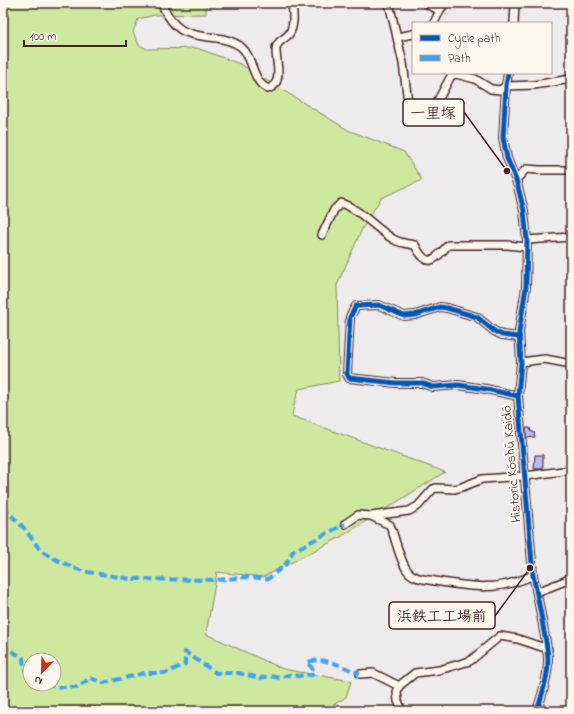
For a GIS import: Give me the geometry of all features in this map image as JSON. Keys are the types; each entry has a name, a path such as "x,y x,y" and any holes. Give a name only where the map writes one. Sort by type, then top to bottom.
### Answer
{"street":[{"path":"161,3 167,15 179,30 190,35 224,39 240,46 248,56 261,84 268,89 273,87 278,80 276,48 279,42 289,34 293,22 292,3"},
{"path":"426,3 440,10"},
{"path":"434,22 445,3"},
{"path":"514,22 515,3"},
{"path":"391,4 403,63 409,110 413,116 427,119 451,76 456,74 475,79 492,89 500,90 506,86 534,85 571,79"},
{"path":"397,37 412,34"},
{"name":"Historic Kōshū Kaidō","path":"508,74 503,138 507,158 516,180 524,211 527,244 526,287 519,337 520,362 518,396 533,575 548,649 546,676 537,711"},
{"path":"516,180 526,169 571,170"},
{"path":"322,235 334,210 341,203 349,206 364,216 395,240 415,246 421,257 427,260 435,259 448,245 527,244 571,237"},
{"path":"518,396 458,385 433,387 422,383 396,383 349,378 347,374 350,317 356,306 379,305 404,316 415,315 440,307 448,308 477,317 494,331 502,335 519,337"},
{"path":"520,362 545,360 571,364"},
{"path":"345,524 358,515 371,516 408,511 418,506 433,489 436,488 462,487 482,478 525,476 571,470"},
{"path":"371,516 390,525 402,561 407,571 418,578 462,586 482,587 519,582 533,575"},
{"path":"537,592 571,577"},
{"path":"402,711 398,701 397,692 399,686 415,673 439,670 470,662 500,636 518,639 548,649"},
{"path":"360,674 373,673 399,686"}],"green space":[{"path":"3,3 206,3 206,14 155,15 138,19 133,32 139,45 147,49 197,48 240,64 348,130 404,152 422,180 381,198 362,229 337,285 339,381 299,389 292,416 445,472 339,538 263,577 217,572 206,634 283,669 351,681 346,697 324,711 3,711"}],"building":[{"path":"526,428 530,428 531,432 534,432 535,437 526,438"},
{"path":"535,455 543,455 543,469 534,469"}],"marked path":[{"path":"3,507 24,528 41,551 82,571 131,579 217,580 247,577 268,579 286,564 293,551 345,524"},
{"path":"3,643 7,648 22,657"},
{"path":"62,687 77,687 91,678 103,683 145,673 166,673 185,664 185,652 216,673 238,673 260,678 271,676 279,678 289,675 312,675 315,672 307,662 328,661 360,674"}],"cycle path":[{"path":"508,74 503,138 507,158 517,183 524,211 527,240 526,287 519,332 521,362 518,396 533,575 548,656 546,679 537,711"},
{"path":"518,396 458,385 433,387 422,383 396,383 349,378 347,374 350,317 356,306 379,305 404,316 415,315 440,307 447,308 477,317 494,331 502,335 519,337"}],"place":[{"name":"一里塚","path":"507,171"},
{"name":"浜鉄工工場前","path":"530,568"}]}
